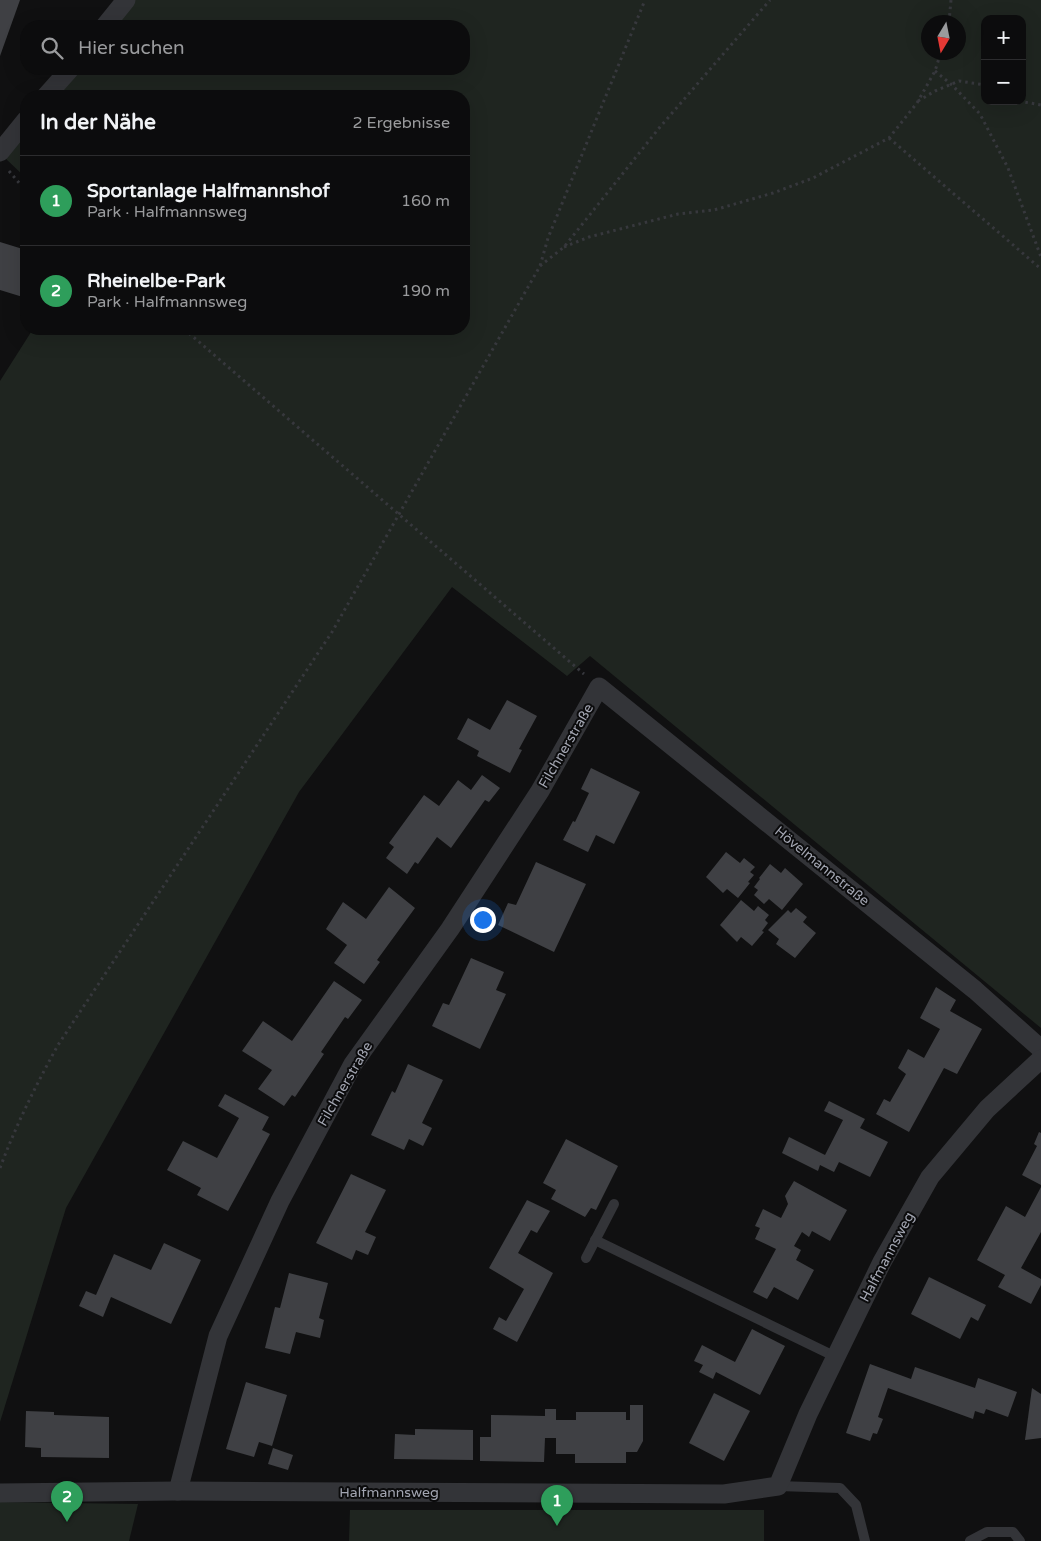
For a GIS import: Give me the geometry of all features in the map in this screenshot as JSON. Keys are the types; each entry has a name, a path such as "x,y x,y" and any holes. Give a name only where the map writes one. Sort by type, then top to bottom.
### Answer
{"street":[{"path":"110,20 126,0"},
{"path":"51,90 65,75"},
{"path":"3,159 20,130"},
{"name":"Hövelmannstraße","path":"600,687 975,990 1041,1049"},
{"name":"Filchnerstraße","path":"178,1491 218,1336 280,1201 353,1064 456,921 540,791 600,687"},
{"name":"Halfmannsweg","path":"0,1493 178,1491 724,1494 778,1486 808,1414 882,1262 930,1177 987,1109 1041,1059"}],"lane":[{"path":"586,1258 614,1204"},
{"path":"595,1240 836,1357"},
{"name":"Halfmannsweg","path":"778,1486 840,1488 856,1506 865,1541"},
{"path":"970,1541 987,1532 1013,1532 1020,1541"}],"path":[{"path":"0,1168 11,1137 35,1086 58,1045 332,632 540,266 548,238 644,0"},
{"path":"540,266 564,247 660,127 770,0"},
{"path":"950,15 951,0"},
{"path":"564,247 589,237 678,214 714,210 773,193 814,178 888,138 917,102 938,60"},
{"path":"934,71 952,85 980,114 1008,168 1041,257"},
{"path":"917,102 935,91 959,81 981,84"},
{"path":"1026,102 1041,105"},
{"path":"888,138 1041,269"},
{"path":"3,159 20,183"},
{"path":"191,335 600,687"}],"shaded area":[{"path":"135,0 1041,0 1041,1028 590,656 567,676 452,587 299,792 66,1208 0,1422 0,381 29,335 470,335 470,90 62,90 76,75 470,75 470,20 120,20"},
{"path":"20,139 20,172 4,157"},
{"path":"0,1502 138,1504 129,1541 0,1541"},
{"path":"350,1510 764,1510 764,1541 349,1541"}],"building":[{"path":"0,0 20,0 0,56"},
{"path":"0,242 20,248 20,296 0,290"},
{"path":"507,700 537,716 519,749 522,750 510,773 477,756 479,751 457,739 468,718 490,730"},
{"path":"591,768 640,792 614,844 596,835 588,852 563,840 573,821 575,822 589,793 581,789"},
{"path":"482,775 500,788 489,802 485,800 451,848 437,837 418,864 415,862 407,874 386,858 394,847 389,843 424,795 439,806 458,780 471,790"},
{"path":"726,852 740,863 744,858 755,867 750,872 754,875 748,882 750,883 738,898 727,889 723,893 706,877"},
{"path":"536,862 586,884 554,952 498,925 508,903 516,905"},
{"path":"770,864 781,873 785,868 803,884 782,910 769,899 764,904 754,895 758,890 754,887"},
{"path":"389,887 415,908 377,960 380,962 364,984 334,963 347,945 326,929 343,902 366,919"},
{"path":"741,900 754,911 758,906 769,915 765,920 768,923 762,931 764,932 752,946 741,937 737,942 720,925"},
{"path":"796,908 807,917 803,922 816,933 795,958 776,944 779,939 768,930 788,910 791,913"},
{"path":"471,958 504,972 496,990 506,994 480,1049 432,1026 443,1003 449,1005"},
{"path":"334,981 362,1000 348,1019 345,1017 321,1052 324,1054 295,1097 292,1095 284,1106 258,1089 272,1070 242,1051 263,1021 292,1041"},
{"path":"936,987 956,1000 950,1011 982,1029 957,1074 944,1068 909,1132 876,1114 884,1099 890,1102 906,1074 898,1068 908,1049 924,1058 940,1029 920,1018"},
{"path":"408,1064 443,1080 422,1123 432,1128 423,1146 409,1139 404,1150 371,1135 392,1091 395,1093"},
{"path":"225,1094 269,1117 262,1130 270,1134 228,1211 197,1195 201,1188 167,1170 183,1141 217,1158 239,1118 218,1106"},
{"path":"829,1101 865,1119 860,1128 888,1142 870,1177 839,1162 834,1172 820,1165 818,1171 782,1153 789,1137 825,1155 843,1120 824,1111"},
{"path":"1039,1132 1041,1133 1041,1185 1022,1175 1037,1146 1034,1144"},
{"path":"566,1139 618,1166 596,1210 591,1208 585,1217 551,1199 556,1190 543,1183"},
{"path":"351,1174 386,1190 365,1232 376,1237 368,1255 356,1250 352,1260 316,1243"},
{"path":"794,1181 847,1210 830,1241 812,1231 809,1237 802,1232 794,1246 801,1250 796,1260 814,1270 798,1300 774,1287 767,1299 753,1292 776,1249 755,1239 760,1228 755,1226 763,1209 781,1218 788,1204 785,1196"},
{"path":"1041,1187 1041,1232 1021,1268 1041,1279 1041,1285 1031,1304 998,1287 1005,1275 977,1260 1006,1206 1025,1217"},
{"path":"527,1200 550,1211 537,1233 531,1230 518,1253 553,1273 517,1342 493,1329 499,1317 506,1321 524,1289 489,1268"},
{"path":"164,1243 201,1260 171,1324 111,1297 103,1317 79,1306 86,1291 96,1295 114,1254 151,1270"},
{"path":"289,1273 328,1283 319,1318 324,1320 320,1338 296,1332 290,1354 265,1348 275,1307 280,1308"},
{"path":"929,1277 986,1305 978,1321 971,1317 960,1339 911,1314"},
{"path":"752,1329 785,1346 760,1395 716,1372 713,1379 699,1372 703,1365 694,1361 702,1345 735,1362"},
{"path":"870,1364 911,1379 915,1367 975,1388 978,1378 1017,1392 1008,1417 986,1409 984,1414 975,1411 973,1419 888,1388 878,1417 883,1419 877,1434 873,1433 870,1441 846,1433"},
{"path":"246,1382 287,1395 272,1446 259,1442 254,1457 226,1449"},
{"path":"1032,1388 1041,1394 1041,1438 1025,1440"},
{"path":"714,1393 750,1411 724,1461 689,1443"},
{"path":"630,1405 643,1405 643,1441 637,1452 626,1452 626,1463 575,1463 575,1454 556,1454 556,1438 545,1438 544,1462 480,1461 480,1437 491,1437 491,1415 545,1416 545,1409 556,1409 556,1420 576,1420 576,1412 626,1412 626,1420 630,1420"},
{"path":"26,1411 54,1412 54,1415 109,1417 109,1458 41,1457 41,1448 25,1447"},
{"path":"415,1429 473,1430 473,1460 394,1459 395,1434 415,1435"},
{"path":"273,1448 293,1455 288,1470 268,1464"}],"place":[{"name":"Rheinelbe-Park","path":"67,1522"},
{"name":"Sportanlage Halfmannshof","path":"557,1526"}]}
